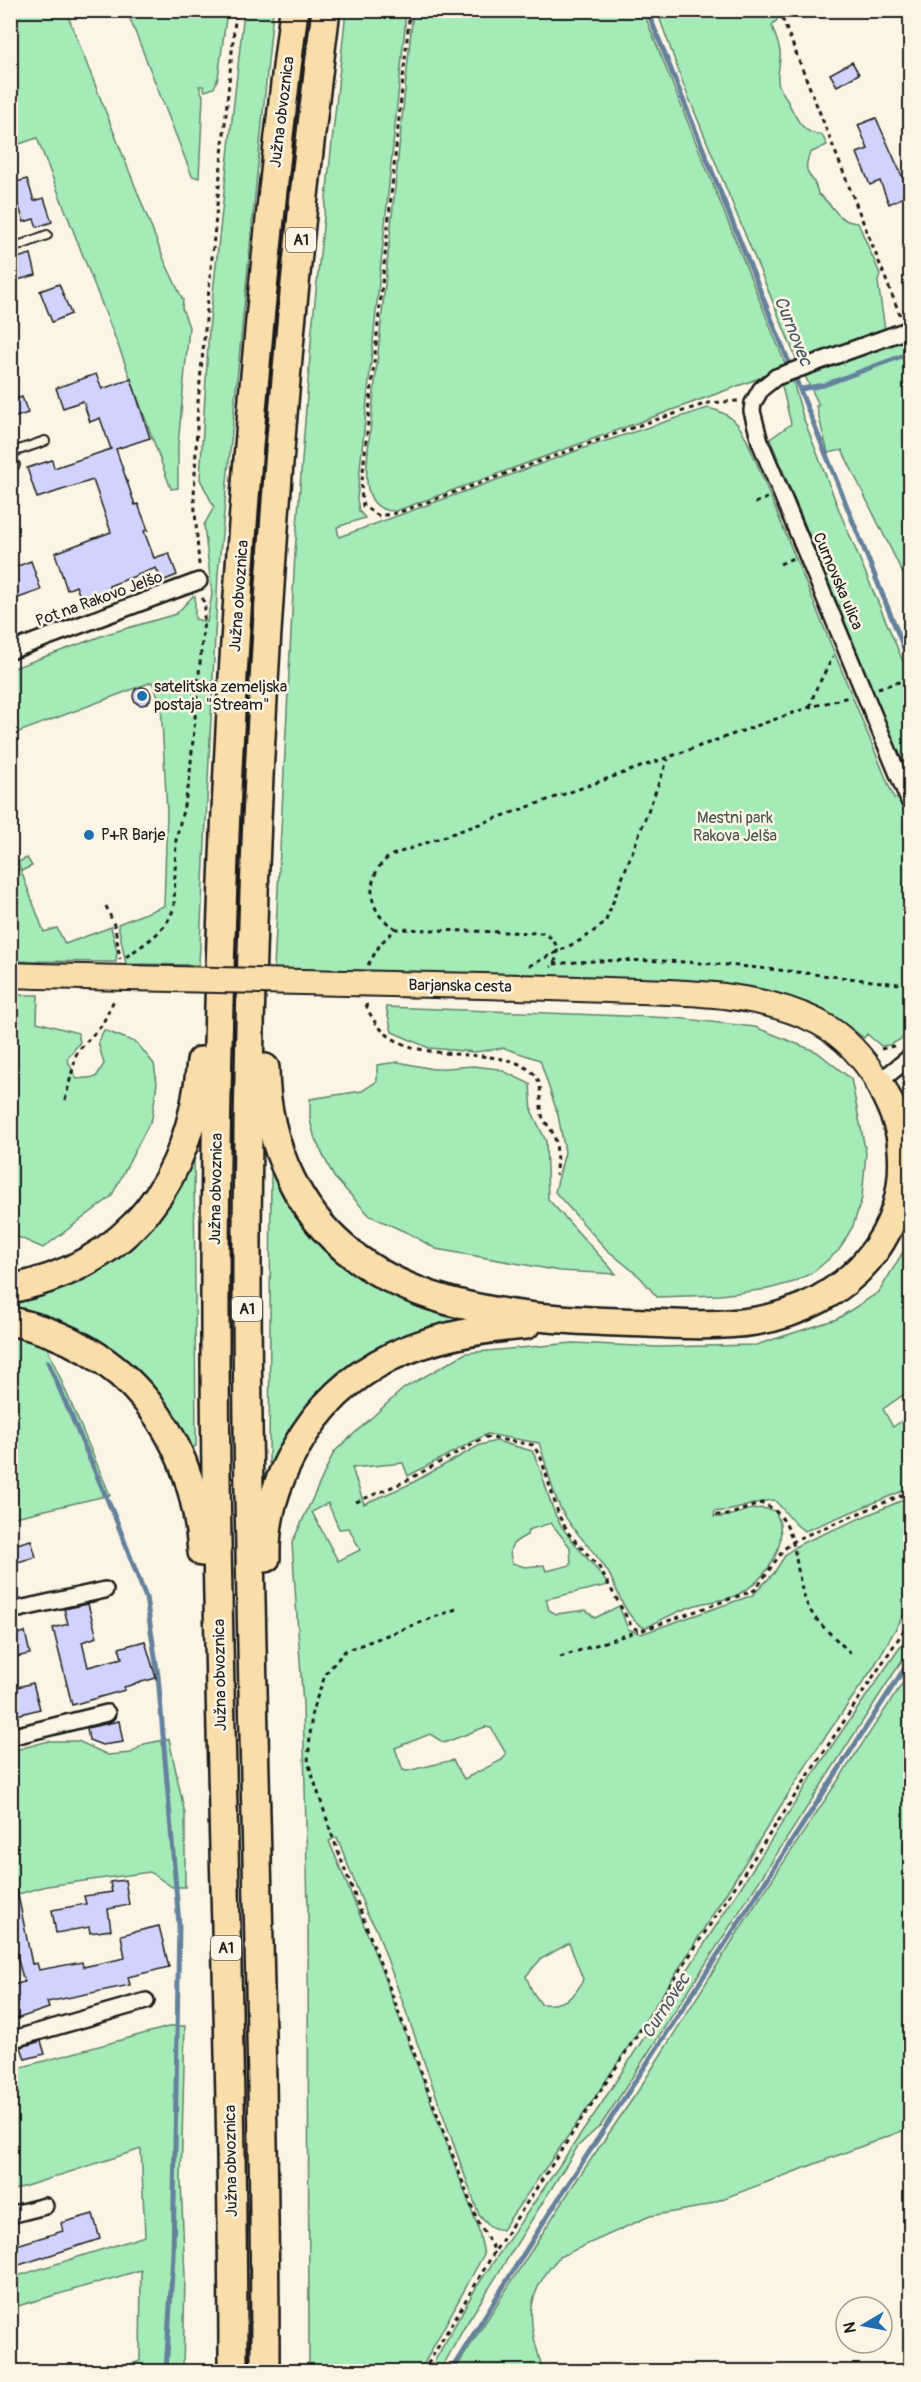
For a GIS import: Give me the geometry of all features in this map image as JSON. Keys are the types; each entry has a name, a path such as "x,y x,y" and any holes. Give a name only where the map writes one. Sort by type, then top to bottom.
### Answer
{"highway":[{"name":"Južna obvoznica","path":"233,2372 233,2218 220,1666 215,1324 220,966 232,696 248,473 263,286 294,10"},
{"name":"Južna obvoznica","path":"266,2372 247,1260 253,948 266,671 280,470 326,10"},
{"path":"253,948 266,1016 266,1096 277,1144 297,1192 328,1235 363,1265 385,1278 423,1293 459,1304 573,1320"},
{"path":"10,1289 68,1271 114,1245 145,1214 172,1175 182,1154 193,1119 198,1097 204,1018 220,966"},
{"path":"253,1669 266,1593 266,1552 273,1500 301,1438 330,1399 348,1383 379,1362 434,1340 475,1330 573,1320 736,1323 791,1312 836,1290 852,1278 875,1251 891,1220 898,1196 902,1157 901,1139 892,1110 879,1082"},
{"path":"10,1321 50,1332 94,1353 120,1372 139,1391 170,1433 188,1475 198,1513 204,1608 220,1666"}],"main road":[{"name":"Barjanska cesta","path":"10,975 543,988 700,995 776,1006 808,1018 838,1035 858,1052 879,1082"}],"street":[{"path":"753,403 760,389 776,377 908,330"},
{"name":"Curnovska ulica","path":"753,403 753,421 760,442 910,804"},
{"name":"Pot na Rakovo Jelšo","path":"10,651 199,581"},
{"path":"879,1082 910,1057"},
{"path":"10,1611 105,1590"},
{"path":"10,1737 107,1713"},
{"path":"10,2040 146,2001"},
{"path":"10,2215 45,2206"}],"lane":[{"path":"10,249 47,235"},
{"path":"10,453 45,441"}],"path":[{"path":"106,906 115,927 120,962 158,935 172,915 174,906 176,840 189,784 205,608 199,581 194,497 198,402 236,10"},
{"path":"410,10 361,491 363,506 379,516 397,513 640,424 708,403 724,401 753,403"},
{"path":"778,10 908,330"},
{"path":"755,502 773,496"},
{"path":"780,564 795,557"},
{"path":"810,707 815,691 833,657 847,648"},
{"path":"897,684 910,679"},
{"path":"554,964 556,945 549,936 533,931 461,932 396,928 380,916 374,901 373,881 376,869 383,860 810,707 865,692"},
{"path":"527,967 594,932 604,923 668,759"},
{"path":"366,968 381,943 396,928"},
{"path":"543,988 549,968 554,964 597,960 653,961 910,985"},
{"path":"65,1100 76,1052 102,1025 115,1000 116,991"},
{"path":"366,996 366,1006 371,1014 392,1036 434,1053 491,1057 525,1066 537,1076 543,1118 554,1135 556,1175"},
{"path":"877,1047 889,1048 902,1043"},
{"path":"356,1502 404,1482 486,1437 533,1445 541,1458 553,1499 569,1533 599,1567 632,1628 640,1631"},
{"path":"560,1657 755,1590 784,1550 794,1542 910,1492"},
{"path":"716,1515 728,1515 762,1503 774,1508 786,1521 794,1542 800,1585 812,1613 851,1654"},
{"path":"456,1609 345,1651 326,1673 312,1711 308,1762 333,1838 477,2220 495,2251"},
{"path":"423,2372 495,2251 910,1621"}],"green space":[{"path":"11,11 66,11 165,262 183,300 182,308 189,327 178,445 178,488 171,489 123,358 37,138 11,147"},
{"path":"127,11 227,11 218,78 214,88 205,91 203,86 199,86 203,96 199,178 192,176"},
{"path":"244,11 273,11 218,574 199,965 126,964 118,924 164,906 167,812 161,704 152,682 11,735 11,669 107,634 176,614 193,596 195,596 195,619 207,622 212,594 204,525 214,507 200,479 209,329"},
{"name":"Mestni park Rakova Jelša","path":"346,11 405,11 405,27 357,499 359,511 365,518 337,527 339,537 587,447 708,408 719,411 735,421 749,444 894,798 901,800 910,823 910,1034 890,1045 881,1046 867,1034 864,1038 837,1019 809,1004 747,986 274,969 295,553 312,329"},
{"path":"413,11 643,11 787,368 396,511 383,509 374,503 367,482 367,455"},
{"path":"657,11 773,11 777,20 772,25 780,52 779,86 802,126 814,134 822,135 827,145 810,153 807,171 818,194 845,220 858,223 880,274 878,282 885,330 798,363 684,86"},
{"path":"910,336 910,588 842,450 828,453 816,406 819,405 805,376"},
{"path":"792,378 803,417 841,515 910,678 910,781 770,439 791,424 781,382"},
{"path":"27,858 32,866 21,871 44,932 57,928 65,944 111,927 117,951 116,962 11,961 11,873 20,869 18,862"},
{"path":"10,995 38,995 37,1022 78,1033 80,1042 67,1059 77,1079 96,1077 104,1064 98,1042 104,1030 137,1043 154,1064 157,1083 152,1118 111,1197 43,1248 11,1234"},
{"path":"386,1007 676,1018 755,1027 817,1052 851,1079 866,1153 862,1198 853,1226 839,1250 815,1271 794,1282 768,1289 720,1295 657,1297 640,1277 606,1249 555,1192 565,1152 558,1115 540,1060 504,1048 475,1052 429,1048 392,1032"},
{"path":"398,1062 433,1069 473,1066 499,1069 530,1084 532,1112 546,1141 548,1199 616,1274 560,1271 436,1249 370,1216 334,1177 315,1139 310,1120 310,1099 362,1091 377,1081 377,1065"},
{"path":"194,1156 196,1446 191,1449 166,1404 133,1368 97,1343 11,1309 11,1301 77,1280"},
{"path":"271,1174 274,1174 304,1224 330,1254 345,1266 379,1286 475,1319 438,1326 406,1336 377,1348 352,1364 330,1383 310,1406 272,1466 269,1463"},
{"path":"910,1225 910,1390 883,1409 893,1427 910,1415 910,1488 805,1531 796,1525 774,1500 715,1511 714,1517 722,1517 751,1509 767,1509 775,1511 779,1523 780,1535 774,1559 758,1580 732,1597 690,1607 645,1628 638,1624 627,1611 608,1572 567,1520 552,1486 539,1443 487,1434 408,1476 403,1463 352,1468 364,1504 410,1484 480,1445 496,1441 532,1451 559,1522 608,1585 546,1599 549,1610 556,1614 586,1610 595,1618 619,1606 628,1629 641,1634 753,1595 774,1573 786,1554 800,1544 910,1497 910,1604 873,1668 812,1756 673,1978 592,2102 502,2230 490,2227 479,2215 376,1928 367,1914 337,1837 329,1841 368,1935 478,2227 484,2254 420,2371 309,2371 308,1910 303,1705 292,1543 334,1452 404,1388 466,1353 573,1343 657,1347 756,1345 837,1319 879,1292 906,1247","holes":["328,1503 339,1529 349,1528 360,1550 338,1561 312,1512","551,1523 570,1547 571,1565 546,1571 544,1565 525,1567 512,1563 510,1552 512,1545 527,1535 528,1530","485,1727 491,1728 506,1754 502,1760 464,1779 453,1760 403,1770 395,1748 430,1734 444,1743","569,1943 583,1979 572,1996 555,2004 541,2004 526,1976 541,1959"]},
{"path":"11,1330 44,1340 110,1495 11,1518"},
{"path":"910,1633 910,1648 613,2107 601,2125 578,2146 464,2328 440,2371 429,2371 477,2286 600,2106 831,1747"},
{"path":"910,1672 910,2128 701,2207 650,2216 559,2257 538,2286 532,2311 534,2338 543,2371 454,2371 574,2184 638,2091 748,1916"},
{"path":"169,1739 185,1814 185,1887 172,1887 150,1872 47,1886 11,1896 11,1751 49,1741 78,1741 108,1755 131,1753 144,1744"},
{"path":"172,2026 185,2026 181,2181 185,2276 183,2371 110,2371 140,2361 141,2270 11,2308 11,2278 145,2236 141,2149 11,2191 11,2070"}],"building":[{"path":"852,62 859,74 837,86 830,74"},
{"path":"876,118 910,194 889,204 880,181 870,185 857,153 868,149 858,125"},
{"path":"27,179 34,201 44,198 52,222 37,227 34,219 24,222 16,198 10,200 10,184"},
{"path":"31,254 36,275 10,282 10,260"},
{"path":"59,284 71,314 52,322 40,291"},
{"path":"96,374 102,389 131,379 150,438 116,449 135,505 138,504 148,530 144,531 154,558 169,553 177,575 162,581 156,568 109,586 113,597 84,607 76,586 67,590 55,553 111,532 93,480 37,498 27,468 52,460 54,468 111,449 100,418 90,422 83,401 63,408 56,388"},
{"path":"22,397 28,413 10,419 10,401"},
{"path":"31,561 41,590 10,601 10,569"},
{"name":"satelitska zemeljska postaja \"Stream\"","path":"142,687 148,690 151,696 148,702 142,705 136,702 133,696 136,690"},
{"path":"31,1540 36,1557 10,1564 10,1546"},
{"path":"88,1604 97,1637 82,1642 88,1667 122,1658 119,1648 145,1641 156,1678 124,1687 125,1690 72,1705 53,1628 68,1624 64,1609"},
{"path":"25,1632 30,1654 10,1658 10,1636"},
{"path":"33,1683 40,1709 13,1716 10,1689"},
{"path":"119,1721 123,1742 102,1745 89,1740 87,1728"},
{"path":"125,1880 129,1905 108,1909 111,1930 90,1933 89,1927 56,1933 52,1910 86,1904 84,1896 112,1892 110,1882"},
{"path":"10,1890 17,1890 32,1964 37,1963 39,1970 82,1962 83,1967 125,1958 121,1935 159,1926 169,1967 128,1977 130,1985 47,2002 49,2008 10,2021 10,1986 24,1982 15,1949 10,1949"},
{"path":"41,2041 45,2054 25,2059 21,2047"},
{"path":"93,2214 100,2239 13,2267 10,2247 63,2231 61,2223"}],"waterway":[{"name":"Curnovec","path":"647,10 910,663"},
{"path":"801,389 824,385 910,353"},
{"path":"10,1260 17,1275"},
{"path":"48,1362 117,1522 146,1598 158,1676 179,1924 173,2255 166,2372"},
{"name":"Curnovec","path":"450,2372 548,2215 910,1660"}],"place":[{"name":"satelitska zemeljska postaja \"Stream\"","path":"142,696"},
{"name":"P+R Barje","path":"89,835"}]}
